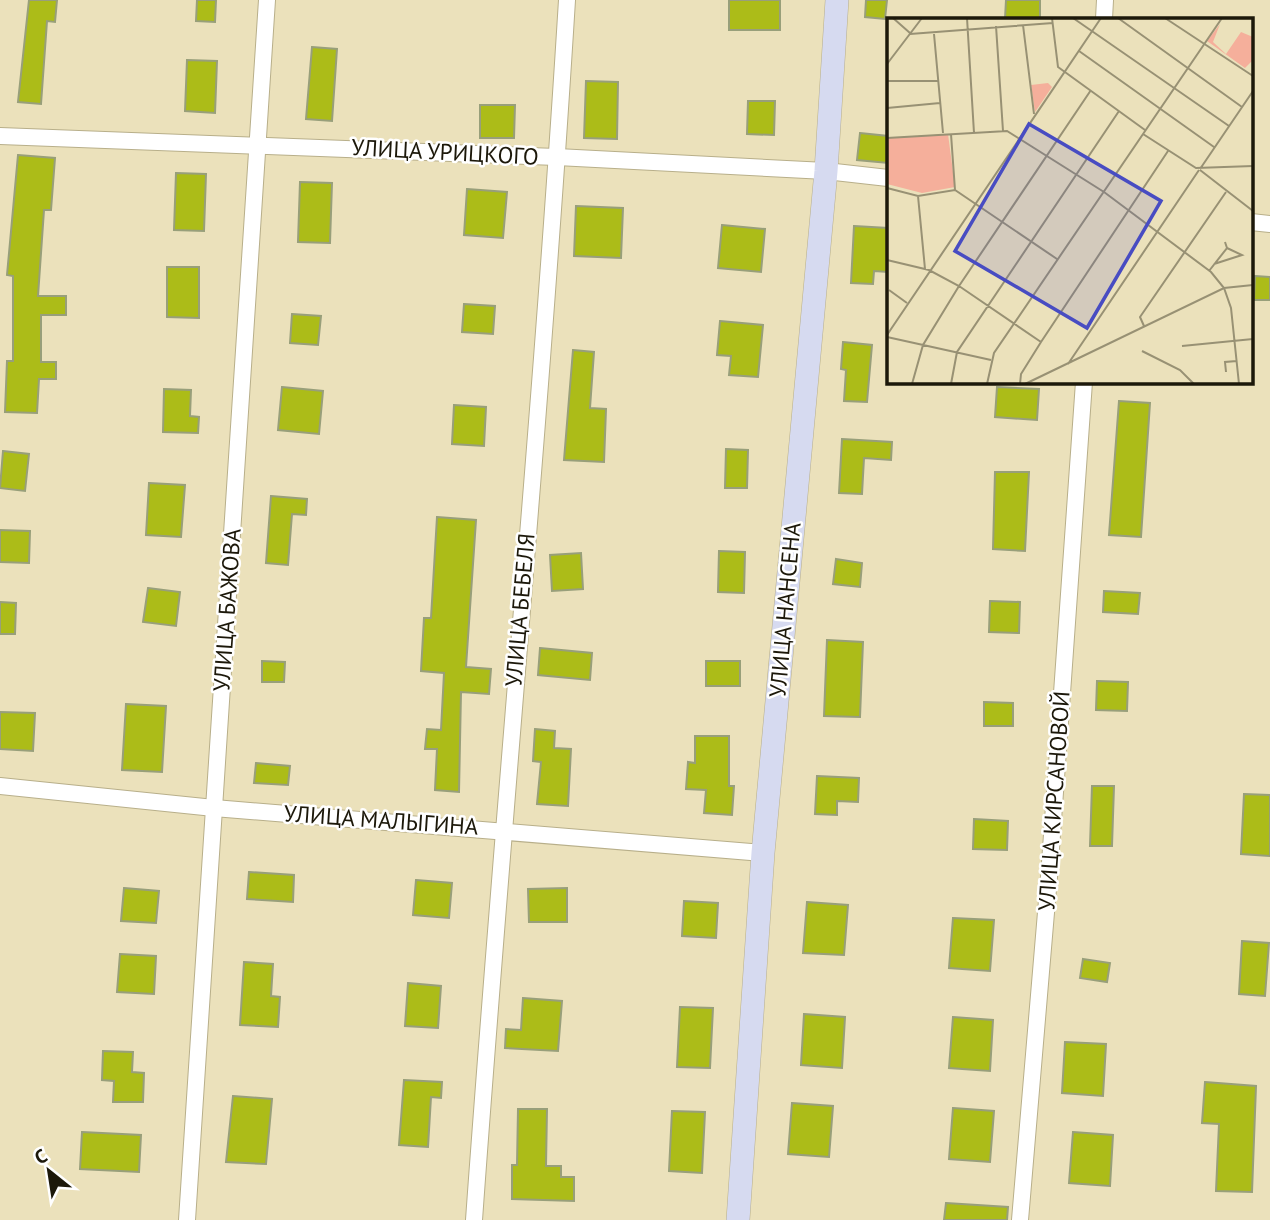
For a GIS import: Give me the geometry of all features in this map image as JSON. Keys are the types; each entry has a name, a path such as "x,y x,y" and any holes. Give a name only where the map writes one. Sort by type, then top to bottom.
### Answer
{"main road":[{"name":"УЛИЦА НАНСЕНА","path":"738,1220 763,853 826,171 836,0"}],"street":[{"name":"УЛИЦА БАЖОВА","path":"187,1220 267,0"},
{"name":"УЛИЦА БЕБЕЛЯ","path":"474,1220 567,0"},
{"path":"1104,18 1105,0"},
{"name":"УЛИЦА УРИЦКОГО","path":"0,136 557,157 826,171 887,178"},
{"path":"1252,222 1270,224"},
{"name":"УЛИЦА КИРСАНОВОЙ","path":"1020,1220 1049,877 1084,383"},
{"name":"УЛИЦА МАЛЫГИНА","path":"0,786 214,808 763,853"}],"building":[{"path":"29,0 57,0 55,22 47,21 41,104 18,102"},
{"path":"197,0 216,0 215,22 196,21"},
{"path":"729,0 780,0 780,30 729,30"},
{"path":"866,0 887,0 885,19 865,17"},
{"path":"1006,0 1040,0 1040,18 1005,18"},
{"path":"312,47 337,49 332,121 306,119"},
{"path":"187,60 217,61 215,113 185,111"},
{"path":"586,81 618,82 617,139 584,138"},
{"path":"748,101 775,101 774,135 747,134"},
{"path":"480,105 515,105 514,138 480,138"},
{"path":"860,133 887,136 887,163 857,160"},
{"path":"18,155 55,158 51,210 44,210 38,296 66,296 66,315 41,315 41,362 56,362 56,379 39,379 37,413 5,412 7,361 13,361 13,276 7,275"},
{"path":"176,173 206,174 204,231 174,230"},
{"path":"300,182 332,183 330,243 298,242"},
{"path":"467,189 507,192 503,238 464,235"},
{"path":"576,206 623,208 621,258 574,256"},
{"path":"722,225 765,229 761,272 718,268"},
{"path":"854,226 887,228 887,272 874,271 873,284 851,283"},
{"path":"167,267 199,267 199,318 167,317"},
{"path":"1255,276 1270,277 1270,300 1254,300"},
{"path":"464,304 495,306 493,334 462,332"},
{"path":"292,314 321,316 318,345 290,343"},
{"path":"720,321 763,325 758,377 729,375 731,356 717,355"},
{"path":"843,342 872,345 867,402 844,401 846,370 841,369"},
{"path":"573,350 594,352 590,408 606,409 604,462 564,460"},
{"path":"282,387 323,391 319,434 278,430"},
{"path":"997,387 1039,389 1037,420 995,417"},
{"path":"164,389 191,390 190,416 199,417 198,433 163,432"},
{"path":"1119,401 1150,403 1141,537 1109,535"},
{"path":"454,405 486,407 484,446 452,444"},
{"path":"842,439 892,442 891,460 864,458 862,494 839,493"},
{"path":"726,449 748,450 747,488 725,488"},
{"path":"3,451 29,454 25,491 0,488"},
{"path":"995,472 1029,472 1025,551 993,549"},
{"path":"149,483 185,485 181,537 146,535"},
{"path":"271,496 307,499 306,515 292,514 288,565 266,563"},
{"path":"437,517 476,520 466,667 491,669 489,694 461,692 459,792 435,790 437,749 425,749 427,729 441,730 444,673 421,671 424,618 431,618"},
{"path":"0,530 30,531 29,563 0,562"},
{"path":"719,551 745,552 744,593 718,592"},
{"path":"581,553 583,589 552,591 550,555"},
{"path":"836,559 862,563 860,587 833,584"},
{"path":"148,588 180,592 176,626 143,622"},
{"path":"1104,591 1140,593 1138,614 1103,612"},
{"path":"990,601 1020,602 1019,633 989,632"},
{"path":"0,602 16,603 15,634 0,634"},
{"path":"827,640 863,642 860,717 824,716"},
{"path":"540,648 592,653 590,680 538,675"},
{"path":"262,661 285,662 284,682 262,682"},
{"path":"706,661 740,661 740,686 706,686"},
{"path":"1097,681 1128,682 1127,711 1096,710"},
{"path":"984,702 1013,703 1013,726 984,726"},
{"path":"126,704 166,706 162,772 122,770"},
{"path":"0,712 35,713 33,751 0,749"},
{"path":"535,729 555,731 554,748 571,749 568,806 537,804 541,762 533,761"},
{"path":"695,736 729,736 729,786 734,786 732,815 704,813 706,790 686,789 688,762 695,763"},
{"path":"256,763 290,766 288,785 254,783"},
{"path":"817,776 859,778 858,802 837,801 837,815 815,814"},
{"path":"1092,786 1114,786 1112,846 1090,846"},
{"path":"1244,794 1270,795 1270,856 1241,854"},
{"path":"974,819 1008,821 1007,850 973,849"},
{"path":"249,872 294,875 293,902 247,899"},
{"path":"416,880 452,883 449,918 413,915"},
{"path":"124,888 159,891 156,923 121,921"},
{"path":"567,888 567,922 529,922 528,889"},
{"path":"684,901 718,903 716,938 682,936"},
{"path":"807,902 848,905 844,955 803,953"},
{"path":"953,918 994,920 990,971 949,968"},
{"path":"1242,941 1269,943 1265,996 1239,994"},
{"path":"120,954 156,956 154,994 117,992"},
{"path":"1083,959 1110,963 1107,982 1080,978"},
{"path":"244,962 273,964 271,996 280,997 278,1027 240,1025"},
{"path":"408,983 441,986 438,1028 405,1026"},
{"path":"523,998 562,1001 558,1051 505,1048 506,1029 521,1030"},
{"path":"680,1007 713,1008 710,1068 677,1067"},
{"path":"804,1014 845,1017 842,1068 801,1065"},
{"path":"953,1017 993,1020 990,1071 949,1068"},
{"path":"1065,1042 1106,1044 1103,1096 1062,1093"},
{"path":"103,1051 133,1052 132,1072 144,1073 143,1102 113,1102 114,1081 102,1080"},
{"path":"404,1080 442,1082 441,1098 431,1097 428,1147 399,1145"},
{"path":"1205,1082 1256,1086 1252,1192 1216,1191 1219,1124 1202,1123"},
{"path":"233,1096 272,1099 266,1164 226,1162"},
{"path":"792,1103 833,1106 829,1157 788,1154"},
{"path":"953,1108 994,1111 990,1162 949,1159"},
{"path":"518,1109 547,1109 546,1166 561,1166 561,1177 574,1177 574,1201 512,1199 512,1165 517,1165"},
{"path":"672,1111 705,1112 702,1173 669,1171"},
{"path":"82,1132 141,1135 139,1172 80,1169"},
{"path":"1073,1132 1113,1135 1110,1186 1069,1183"},
{"path":"946,1203 1008,1207 1007,1220 944,1220"}]}
